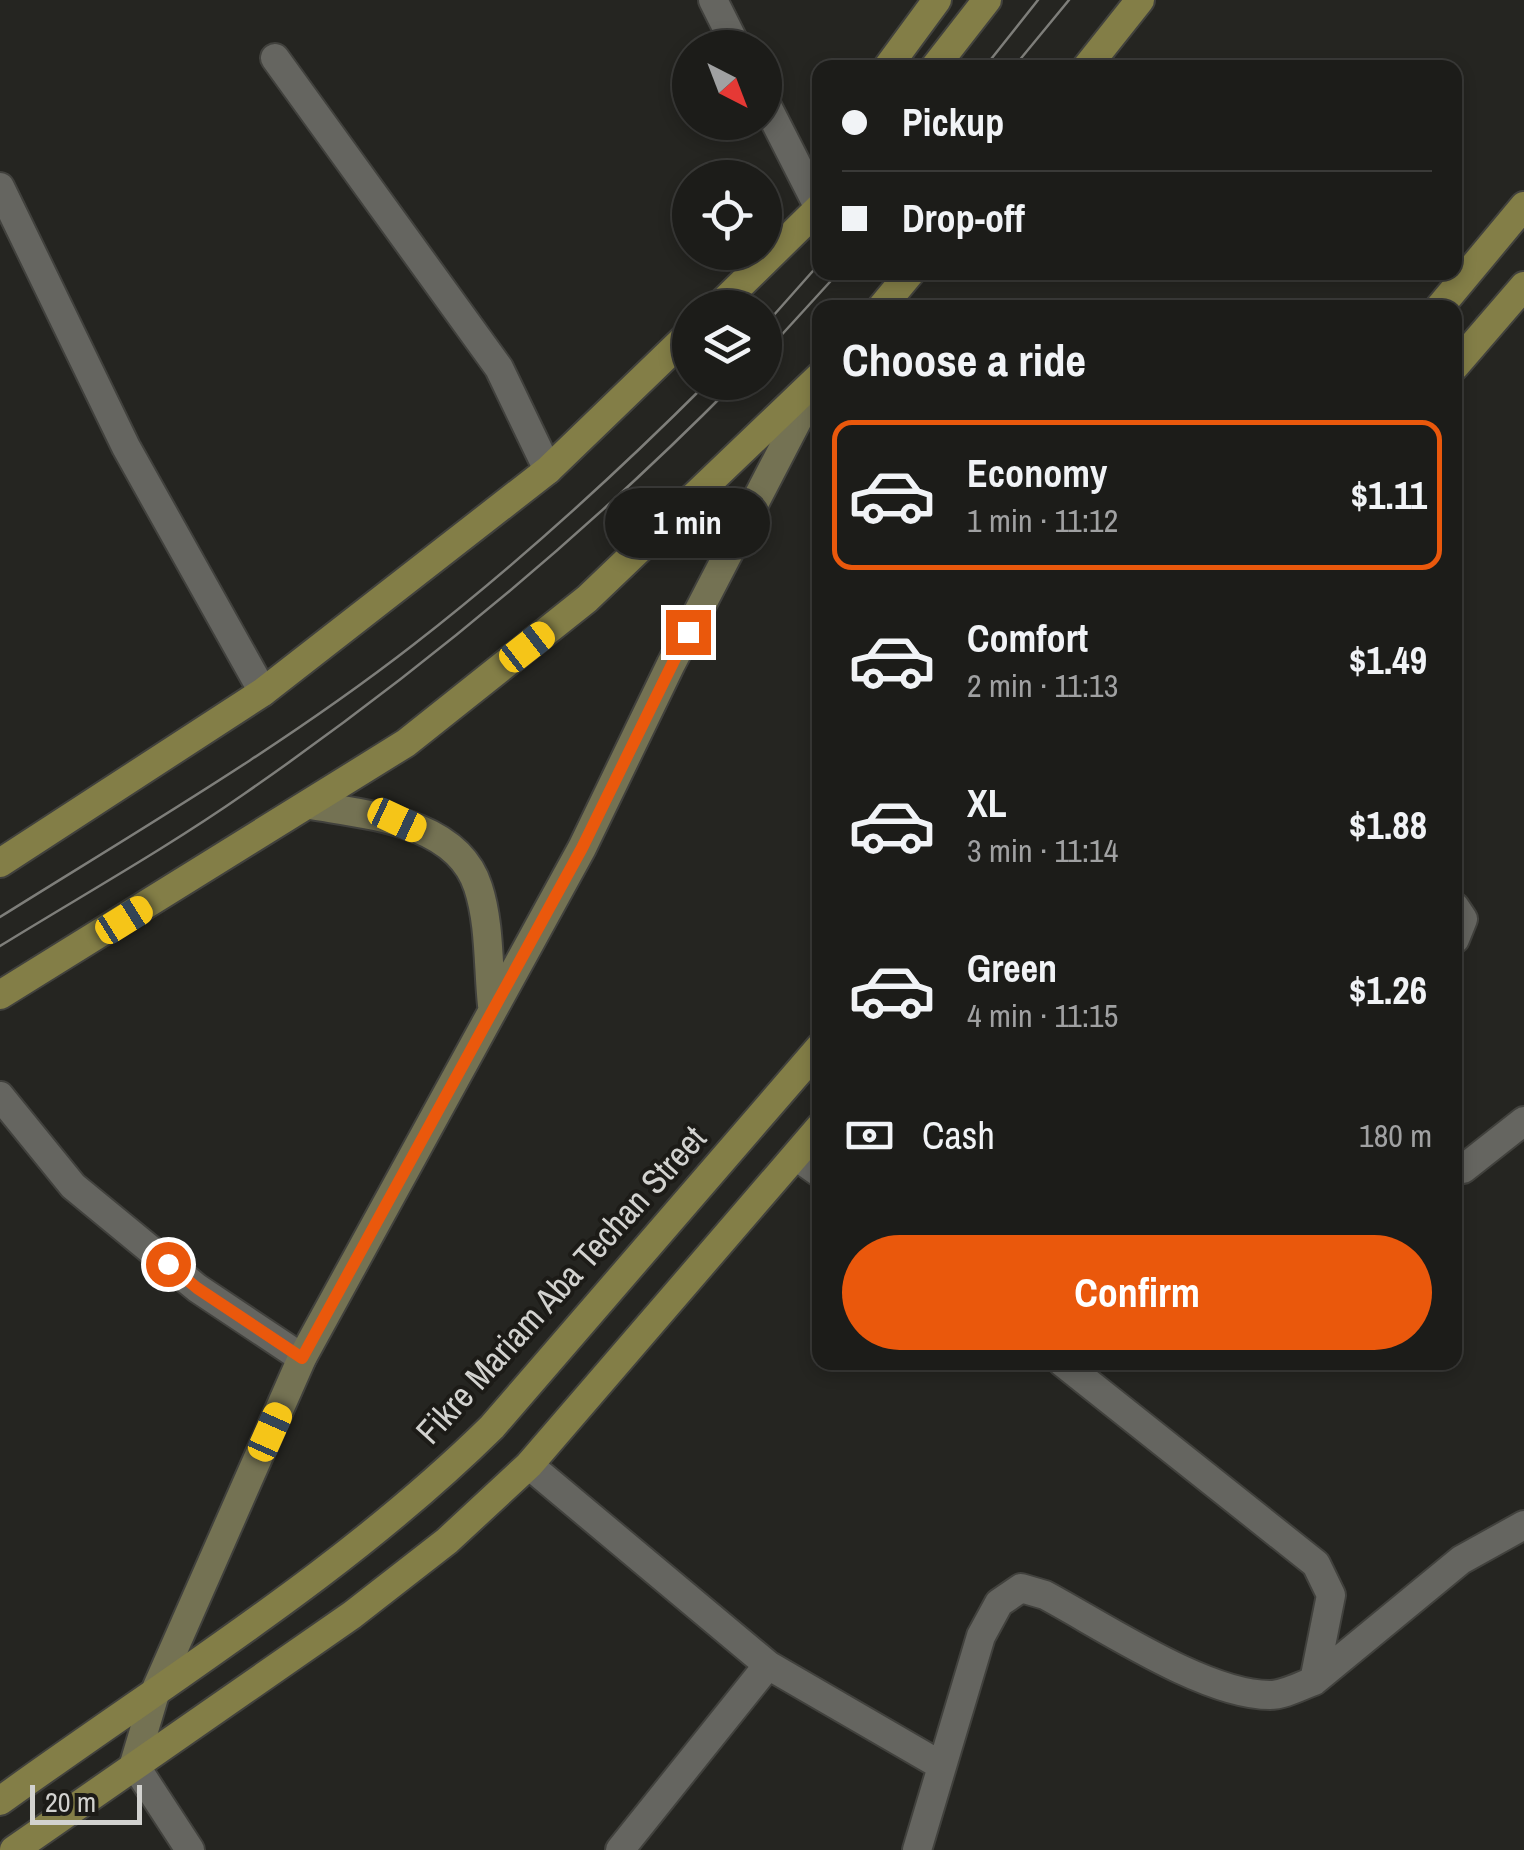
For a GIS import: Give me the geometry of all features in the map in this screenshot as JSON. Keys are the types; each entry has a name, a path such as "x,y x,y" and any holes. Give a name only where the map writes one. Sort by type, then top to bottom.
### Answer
{"main road":[{"path":"893,60 937,0"},
{"path":"940,60 987,0"},
{"path":"1092,60 1140,0"},
{"path":"1446,300 1524,206"},
{"path":"735,290 812,216"},
{"path":"887,300 904,280"},
{"path":"1462,358 1524,286"},
{"path":"0,863 263,692 548,470 672,350"},
{"path":"0,996 406,743 587,599 812,385"},
{"path":"134,1764 157,1687 302,1358 492,1005 582,848 671,664 812,392"},
{"path":"311,805 397,820 457,853 478,886 492,1005"},
{"name":"Fikre Mariam Aba Techan Street","path":"0,1800 330,1570 455,1463 504,1412 812,1056"},
{"path":"14,1850 352,1614 447,1542 529,1465 812,1136"}],"street":[{"path":"713,0 728,30"},
{"path":"275,58 499,368 548,470"},
{"path":"782,135 812,193"},
{"path":"0,187 126,447 263,692"},
{"path":"0,1096 73,1186 197,1288 302,1358"},
{"path":"1462,1169 1486,1155 1524,1121"},
{"path":"796,1156 812,1167"},
{"path":"1072,1370 1316,1564 1332,1595 1314,1681"},
{"path":"529,1465 768,1665 942,1766"},
{"path":"917,1850 982,1636 999,1603 1021,1588 1045,1595 1198,1677 1234,1690 1273,1696 1314,1681 1461,1560 1524,1525"},
{"path":"620,1850 768,1665"},
{"path":"134,1764 190,1850"}],"tram line":[{"path":"990,60 1038,0"},
{"path":"1020,60 1069,0"},
{"path":"782,306 812,272"},
{"path":"813,300 832,280"},
{"path":"782,334 812,302"},
{"path":"0,917 262,753 364,682 489,583 689,400"},
{"path":"0,946 214,814 374,700 560,547 718,400"}],"route":[{"path":"168,1264 302,1358 492,1005 582,848 688,632"}]}
